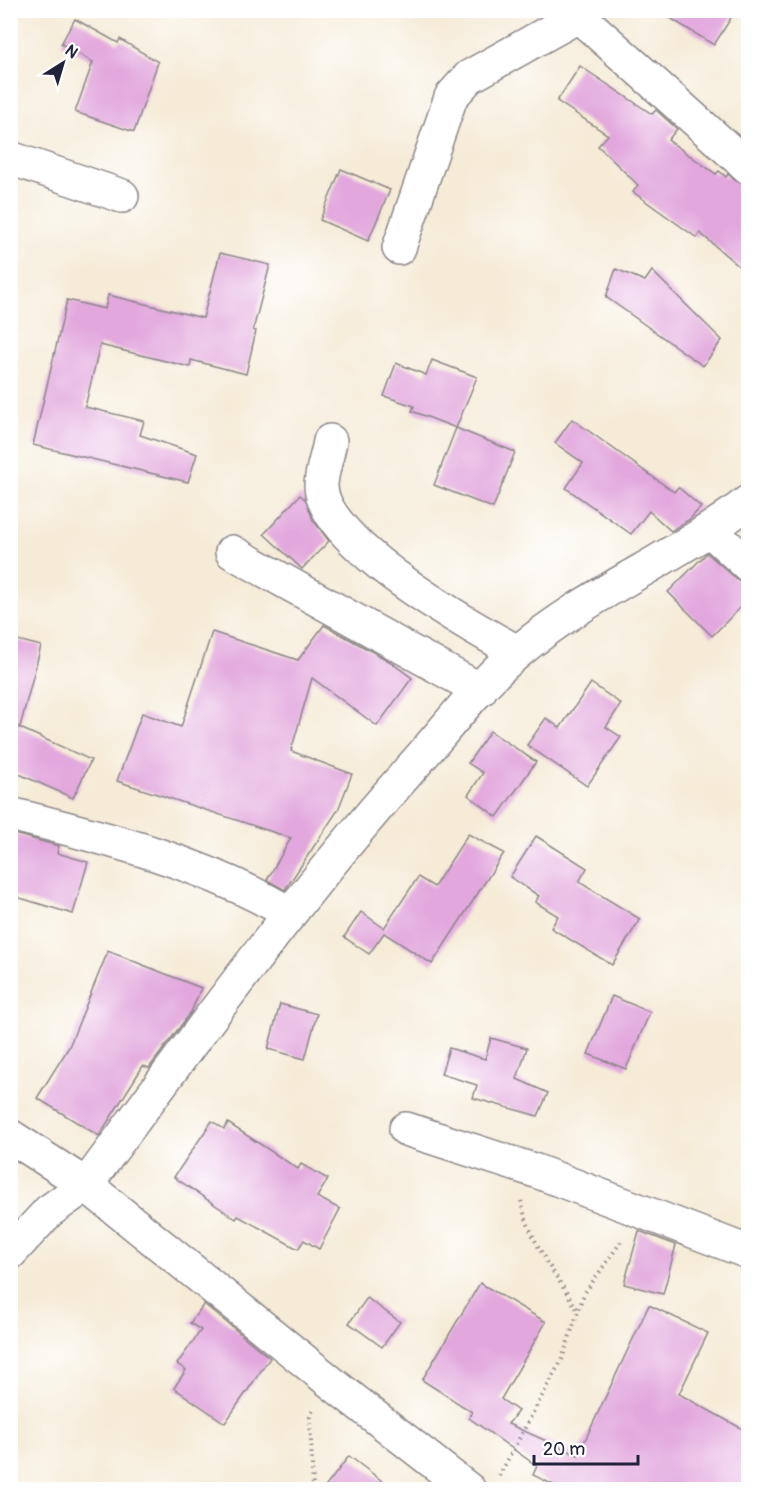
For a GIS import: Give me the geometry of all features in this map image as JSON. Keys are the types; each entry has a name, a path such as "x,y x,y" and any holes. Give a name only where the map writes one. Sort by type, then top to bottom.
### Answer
{"street":[{"path":"399,248 451,97 469,77 575,13 748,167"},
{"path":"10,158 122,196"},
{"path":"330,441 321,487 330,512 351,536 395,576 455,616 517,652"},
{"path":"10,1253 49,1211 86,1185 289,913 480,690 517,652 568,615 711,531 748,502"},
{"path":"711,531 748,565"},
{"path":"232,552 480,690"},
{"path":"10,814 112,839 207,872 250,890 289,913"},
{"path":"406,1130 640,1209 748,1252"},
{"path":"10,1136 86,1185 328,1380 483,1484"}],"path":[{"path":"515,1165 525,1220 533,1239 578,1311"},
{"path":"483,1484 562,1359 584,1294 618,1246 640,1209"},
{"path":"313,1490 310,1417 328,1380"}],"building":[{"path":"657,10 736,10 714,45"},
{"path":"75,19 118,43 120,39 158,62 134,132 75,112 93,62 61,44"},
{"path":"580,66 652,114 656,110 677,129 668,140 716,174 719,171 726,177 728,174 736,181 748,185 748,274 700,233 697,238 633,192 638,185 598,146 608,135 557,101"},
{"path":"341,169 390,190 368,241 320,220"},
{"path":"220,253 270,265 253,330 256,331 246,374 191,360 190,367 100,345 85,407 144,421 140,435 197,454 188,482 33,445 67,300 105,309 108,295 203,318"},
{"path":"616,269 645,281 652,271 722,340 703,366 606,297"},
{"path":"432,360 477,377 456,428 412,411 414,406 384,396 396,363 426,375"},
{"path":"572,419 674,492 678,487 701,507 690,519 671,531 649,511 631,534 566,488 583,463 555,443"},
{"path":"456,428 515,452 493,508 434,485"},
{"path":"300,495 306,500 313,520 329,541 302,569 264,534"},
{"path":"707,553 748,589 748,600 712,636 668,592"},
{"path":"324,625 389,661 412,678 377,726 312,678 291,751 352,774 338,810 285,890 267,880 291,838 117,781 142,713 181,727 212,632 298,660"},
{"path":"10,638 41,646 20,727 18,727 91,760 73,798 10,770"},
{"path":"591,683 621,704 606,727 621,737 587,786 527,745 546,718 560,728"},
{"path":"490,731 536,762 497,817 468,795 483,773 468,763"},
{"path":"10,833 59,846 57,853 88,862 73,914 10,895"},
{"path":"468,834 504,853 432,964 384,933 369,954 344,937 361,912 384,928 418,877 434,887"},
{"path":"536,836 587,868 579,882 640,919 612,965 551,928 558,916 535,902 539,896 510,877"},
{"path":"108,951 201,988 191,1012 149,1068 143,1066 99,1136 37,1098 69,1047"},
{"path":"612,996 650,1012 626,1069 588,1054"},
{"path":"280,1004 317,1014 305,1059 268,1049"},
{"path":"491,1038 527,1048 517,1079 548,1093 538,1116 473,1098 477,1085 441,1074 449,1048 485,1059"},
{"path":"212,1121 224,1129 228,1123 298,1169 301,1164 328,1179 317,1197 340,1209 319,1249 304,1240 298,1249 238,1216 236,1219 174,1177"},
{"path":"639,1231 676,1245 663,1294 624,1284"},
{"path":"480,1283 546,1322 501,1399 518,1411 508,1424 578,1455 649,1305 708,1333 679,1394 748,1432 748,1490 564,1490 533,1475 537,1466 469,1418 472,1412 422,1380"},
{"path":"367,1298 400,1322 382,1347 349,1323"},
{"path":"204,1304 270,1358 225,1423 174,1388 186,1370 177,1364 201,1330 190,1323"},
{"path":"349,1456 394,1490 323,1490"}]}
